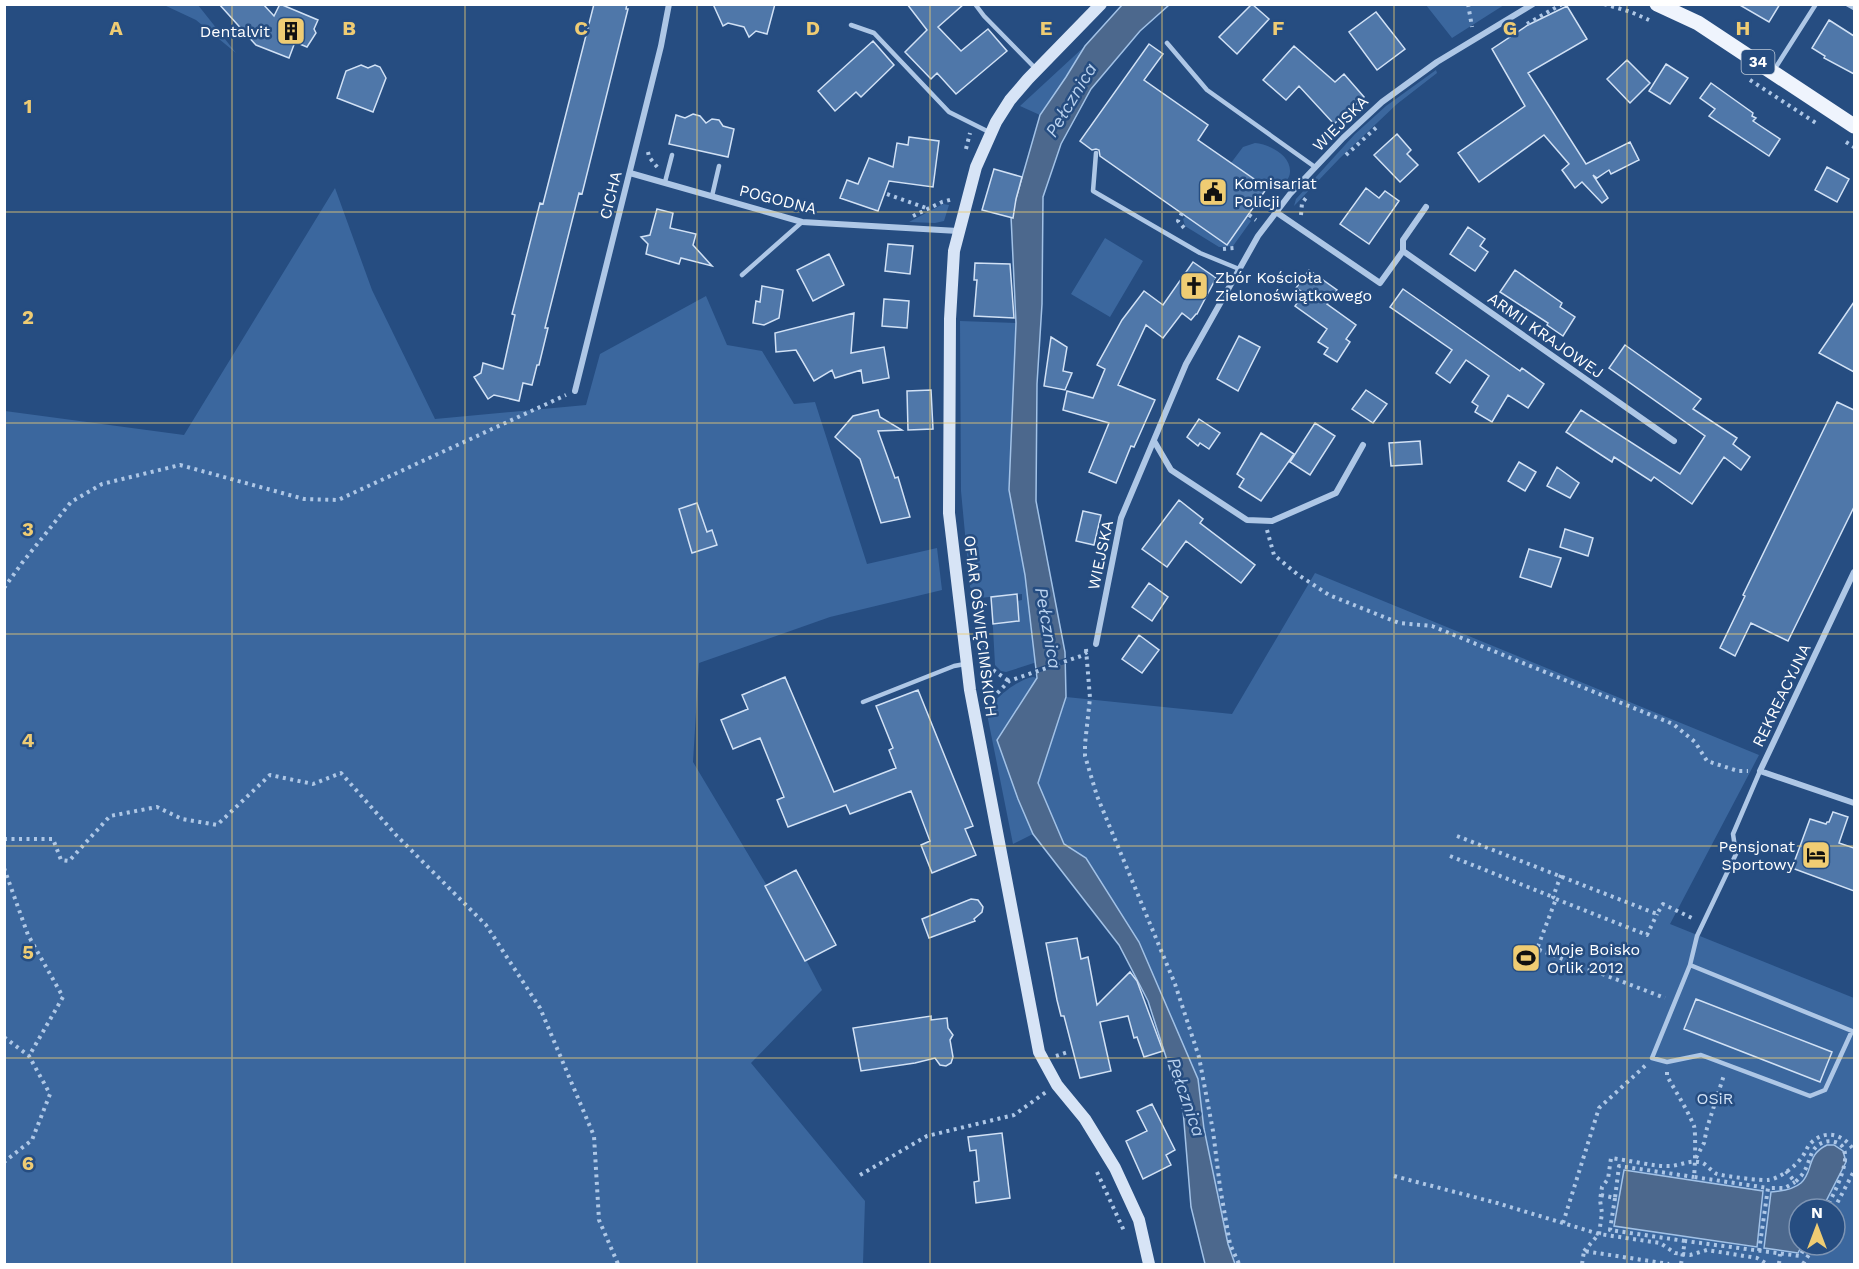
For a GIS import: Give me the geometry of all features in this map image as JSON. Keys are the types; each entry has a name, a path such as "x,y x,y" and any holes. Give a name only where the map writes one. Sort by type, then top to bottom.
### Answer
{"main road":[{"name":"34","path":"1657,4 1698,23 1854,126"}],"street":[{"name":"CICHA","path":"575,391 661,46 669,4"},
{"name":"OFIAR OŚWIĘCIMSKICH","path":"1101,4 1010,100 991,133 976,167 954,252 950,319 950,513 967,664 984,766 1039,1052 1057,1085 1085,1119 1115,1168 1139,1220 1149,1264"},
{"name":"WIEJSKA","path":"1096,644 1121,518 1186,364 1257,236 1315,167 1382,102 1437,62 1533,4"},
{"name":"POGODNA","path":"630,173 802,222 958,231"},
{"path":"1276,212 1380,283 1403,250 1403,240 1426,207"},
{"name":"ARMII KRAJOWEJ","path":"1403,250 1674,441"},
{"path":"1154,441 1171,470 1246,520 1265,521 1272,521 1336,493 1363,445"},
{"name":"REKREACYJNA","path":"1854,572 1760,771 1854,803"}],"lane":[{"path":"975,4 1037,70"},
{"path":"1773,72 1816,4"},
{"path":"1847,4 1854,8"},
{"path":"852,25 874,33 949,112 991,133"},
{"path":"1167,43 1207,90 1315,167"},
{"path":"1096,153 1093,191 1200,253 1239,268"},
{"path":"665,182 672,155"},
{"path":"712,196 719,166"},
{"path":"742,275 802,222"},
{"path":"863,702 954,666 967,664"},
{"path":"1690,965 1852,1031 1825,1090 1810,1096 1701,1055 1666,1062 1652,1058 1690,965 1697,936 1736,854 1733,834 1760,771"}],"path":[{"path":"1468,4 1472,29"},
{"path":"1523,27 1562,4"},
{"path":"1604,4 1632,11 1653,22"},
{"path":"1743,75 1828,130"},
{"path":"1342,159 1381,122"},
{"path":"1837,136 1854,147"},
{"path":"636,146 648,148 649,157 655,166 667,172"},
{"path":"887,194 927,209"},
{"path":"1302,221 1300,212 1302,203 1310,194"},
{"path":"907,219 954,199"},
{"path":"1182,213 1178,221 1189,231"},
{"path":"1249,215 1256,220"},
{"path":"1218,250 1234,248"},
{"path":"4,588 71,502 102,484 180,465 304,499 338,500 575,391"},
{"path":"1265,521 1274,555 1297,574 1329,595 1399,623 1432,626 1662,719 1673,724 1695,742 1707,761 1738,771 1760,771"},
{"path":"961,607 971,604 975,606 982,620 987,670 993,670 1009,681"},
{"path":"985,705 1009,681 1085,654 1090,699 1085,744 1089,770 1097,796 1175,984 1199,1057 1230,1244 1239,1264"},
{"path":"4,839 53,839 61,860 69,861 110,816 157,807 182,819 217,825 270,775 313,784 341,773 397,836 486,925 540,1008 594,1136 600,1220 618,1264"},
{"path":"1457,836 1657,914"},
{"path":"1450,856 1647,935 1663,904 1703,923"},
{"path":"4,868 28,935 63,997 29,1056"},
{"path":"1561,875 1537,949 1674,1002"},
{"path":"4,1037 29,1056 50,1094 32,1140 4,1162"},
{"path":"1055,1056 1068,1052"},
{"path":"1563,1223 1599,1108 1642,1071 1652,1058"},
{"path":"1666,1062 1667,1076 1695,1128 1694,1177"},
{"path":"1696,1161 1704,1143 1727,1065"},
{"path":"860,1175 927,1136 1014,1115 1057,1085"},
{"path":"1582,1264 1584,1251 1599,1234 1602,1187 1608,1179 1611,1158 1671,1166 1696,1161 1703,1163 1716,1174 1768,1180 1786,1171 1803,1156 1812,1142 1822,1136 1828,1134 1840,1137 1849,1142 1854,1151"},
{"path":"1787,1255 1610,1230 1619,1166 1768,1188 1785,1188 1796,1182 1807,1170 1818,1144 1829,1141 1844,1145 1850,1153 1850,1163 1832,1197"},
{"path":"1786,1171 1796,1182"},
{"path":"1840,1197 1854,1171"},
{"path":"1394,1176 1599,1234 1660,1243 1675,1253 1690,1255 1707,1250 1757,1258 1767,1264"},
{"path":"1759,1251 1768,1188"},
{"path":"1601,1195 1615,1198"},
{"path":"1681,1264 1685,1241"},
{"path":"1584,1251 1669,1264"},
{"path":"1779,1264 1780,1254"}],"green space":[{"path":"164,5 198,5 236,53 196,20"},
{"path":"1426,5 1504,5 1452,38"},
{"path":"1085,46 1040,115 1020,106"},
{"path":"1436,70 1437,73 1397,104 1294,206 1296,199 1355,134 1386,106"},
{"path":"1255,143 1278,151 1287,160 1290,174 1280,189 1272,183 1267,188 1231,163 1243,147"},
{"path":"335,188 372,290 435,419 586,405 600,354 706,296 727,345 762,351 794,404 815,402 867,564 937,548 942,590 830,617 699,663 693,762 766,884 822,990 751,1063 865,1201 863,1263 886,1264 5,1264 5,411 184,435"},
{"path":"943,204 949,205 944,221 909,222"},
{"path":"1186,216 1227,245 1247,217 1251,221 1233,246 1219,247 1185,226 1183,219"},
{"path":"1105,238 1143,261 1110,317 1071,294"},
{"path":"960,321 1016,323 1009,490 1025,575 1037,662 1006,672 1001,671 995,665 992,610 993,624 1018,621 1017,601 1022,600 1022,594 979,598 970,587 961,491"},
{"name":"OSiR","path":"1315,573 1759,755 1670,924 1854,998 1854,1264 1235,1264 1228,1244 1204,1129 1198,1079 1086,858 1064,844 1038,783 1066,697 1232,714"},
{"path":"1033,677 1037,678 1025,697 1018,799 1033,834 1013,844 987,714 1006,691"}],"water":[{"name":"Pełcznica","path":"1122,5 1169,5 1140,31 1091,89 1061,144 1043,197 1036,501 1065,652 1066,697 1038,783 1064,844 1086,858 1139,942 1198,1079 1204,1129 1228,1244 1235,1264 1205,1264 1191,1207 1183,1110 1148,1001 1119,945 1033,834 997,740 1037,678 1025,575 1009,490 1016,323 1011,216 1040,115 1085,46"},
{"path":"1827,1145 1834,1145 1843,1151 1846,1162 1828,1197 1787,1197 1787,1251 1764,1248 1771,1192 1788,1189 1805,1179 1818,1151"},
{"path":"1624,1170 1763,1191 1757,1247 1614,1226"}],"pier":[{"path":"1068,657 1068,663 1034,674 1034,669"}],"building":[{"name":"Dentalvit","path":"219,4 263,4 274,16 280,4 318,20 314,29 316,33 307,47 295,42 289,58 256,45"},
{"path":"594,4 627,4 626,9 628,9 582,194 579,193 545,328 548,328 539,365 537,365 532,385 523,383 519,401 494,395 488,399 474,377 481,373 483,363 503,369 515,315 512,314 540,203 543,204"},
{"path":"713,4 775,4 767,34 756,31 749,37 744,27 728,23 723,26"},
{"path":"907,4 964,4 938,27 961,51 988,29 1007,51 956,94 937,73 931,79 905,52 927,30"},
{"path":"1252,4 1269,19 1237,54 1219,37"},
{"path":"1738,4 1780,4 1769,22"},
{"path":"1567,6 1587,39 1528,73 1586,164 1630,142 1639,160 1611,174 1609,170 1597,178 1593,175 1608,198 1602,203 1582,182 1575,188 1562,170 1569,164 1544,135 1479,182 1458,153 1525,106 1492,49 1528,25"},
{"path":"1376,12 1405,49 1377,70 1349,32"},
{"path":"1829,20 1854,36 1854,74 1824,58 1825,56 1812,48"},
{"path":"873,41 894,65 861,97 856,92 835,111 818,91"},
{"path":"1149,44 1163,54 1144,80 1208,125 1198,140 1267,188 1227,245 1100,156 1099,150 1092,150 1080,141"},
{"path":"1294,46 1335,82 1344,74 1364,97 1334,124 1299,86 1286,100 1263,80"},
{"path":"1627,60 1650,83 1630,103 1607,79"},
{"path":"1666,64 1688,78 1670,104 1649,91"},
{"path":"361,65 368,68 375,65 380,67 386,78 373,112 337,98 346,71"},
{"path":"1711,83 1753,113 1752,116 1756,118 1753,121 1780,139 1769,156 1709,116 1715,109 1700,98"},
{"path":"693,114 700,116 706,123 712,119 719,120 723,126 734,129 728,157 669,144 676,115 685,118"},
{"path":"1397,134 1411,150 1407,154 1418,165 1400,182 1374,155"},
{"path":"909,137 939,141 933,187 889,181 878,211 840,198 847,180 858,184 869,158 893,167 897,143 908,145"},
{"path":"1827,167 1849,179 1837,202 1815,190"},
{"path":"994,169 1022,177 1013,218 982,210"},
{"path":"1366,188 1379,198 1385,191 1399,201 1369,244 1340,224"},
{"path":"657,209 673,213 670,228 696,234 693,245 712,266 681,258 679,264 646,254 648,244 641,237 650,235"},
{"path":"1468,227 1485,239 1480,246 1488,252 1475,271 1450,254"},
{"path":"888,244 913,246 910,274 885,271"},
{"path":"829,254 844,285 813,301 797,270"},
{"path":"1193,262 1216,278 1197,314 1191,320 1182,313 1163,338 1146,325 1118,385 1155,400 1134,447 1131,446 1116,483 1089,472 1109,423 1063,410 1067,391 1093,398 1105,369 1097,365 1122,320 1144,291 1163,305"},
{"path":"975,263 1010,264 1014,318 974,316 977,280 974,280"},
{"path":"1309,270 1337,290 1327,304 1356,325 1346,339 1350,342 1337,362 1324,354 1328,348 1318,342 1327,329 1295,306 1304,293 1296,288"},
{"path":"1515,270 1562,303 1560,307 1575,317 1563,336 1547,325 1548,323 1500,292"},
{"path":"762,286 783,290 779,318 764,325 753,323 756,301 760,302"},
{"path":"1403,289 1520,371 1522,368 1544,384 1528,408 1508,395 1492,422 1475,412 1478,406 1472,402 1489,376 1466,360 1450,383 1436,373 1452,350 1390,307"},
{"path":"884,299 909,301 907,328 882,326"},
{"path":"1854,302 1854,372 1819,353"},
{"path":"854,313 851,353 884,347 889,378 863,383 861,370 835,378 832,370 814,381 796,350 776,352 775,333"},
{"path":"1239,336 1260,347 1238,391 1217,379"},
{"path":"1051,337 1067,347 1063,371 1072,373 1065,390 1044,386"},
{"path":"1625,345 1701,399 1693,409 1737,438 1733,444 1750,457 1741,470 1724,457 1692,504 1654,477 1651,481 1614,457 1612,462 1566,432 1581,410 1680,474 1705,436 1609,368"},
{"path":"931,390 933,429 908,430 907,391"},
{"path":"1366,390 1387,404 1373,423 1352,409"},
{"path":"1837,402 1854,410 1854,507 1788,641 1751,623 1735,656 1720,648 1745,596 1743,595"},
{"path":"878,410 880,417 902,430 878,431 895,478 898,477 910,517 881,523 860,459 835,437 853,416"},
{"path":"1199,419 1220,433 1209,449 1200,443 1198,446 1187,437"},
{"path":"1315,423 1335,436 1310,475 1290,462"},
{"path":"1261,433 1294,454 1261,501 1239,487 1244,479 1237,474"},
{"path":"1420,441 1422,464 1391,466 1389,443"},
{"path":"1519,462 1536,472 1525,491 1508,481"},
{"path":"1557,467 1579,483 1570,498 1547,486"},
{"path":"1179,500 1203,519 1200,523 1255,565 1241,583 1186,541 1167,567 1142,549"},
{"path":"697,503 707,532 712,530 717,545 692,553 679,509"},
{"path":"1083,511 1101,515 1094,545 1076,541"},
{"path":"1565,529 1593,538 1588,556 1560,547"},
{"path":"1529,549 1561,558 1551,587 1520,577"},
{"path":"1149,583 1168,597 1152,621 1132,607"},
{"path":"1017,594 1019,621 993,624 991,597"},
{"path":"1139,635 1159,650 1142,673 1122,659"},
{"path":"785,677 834,792 896,768 889,750 893,748 876,706 918,690 973,826 965,829 976,855 932,873 921,845 930,841 911,791 850,814 846,805 788,827 777,800 784,797 760,738 733,749 721,720 748,709 742,695"},
{"name":"Pensjonat Sportowy","path":"1833,812 1848,817 1839,843 1854,848 1854,891 1792,868 1810,819 1826,824"},
{"path":"796,870 836,945 805,961 765,886"},
{"path":"971,899 978,900 983,907 982,912 974,919 975,921 929,938 922,919"},
{"path":"1077,938 1081,959 1088,957 1097,1005 1130,972 1137,981 1163,1051 1144,1057 1137,1037 1134,1038 1128,1016 1100,1022 1111,1071 1080,1078 1064,1016 1061,1016 1046,943"},
{"path":"1696,999 1832,1052 1820,1082 1684,1029"},
{"path":"931,1016 931,1020 947,1018 948,1028 953,1035 950,1040 953,1057 951,1063 946,1066 940,1065 935,1058 861,1071 853,1028"},
{"path":"1152,1104 1175,1150 1166,1155 1171,1165 1143,1179 1126,1141 1147,1131 1137,1111"},
{"path":"1002,1133 1010,1198 976,1203 974,1182 979,1181 976,1150 970,1151 968,1137"}],"place":[{"name":"Dentalvit","path":"291,31"},
{"name":"Komisariat Policji","path":"1213,192"},
{"name":"Zbór Kościoła Zielonoświątkowego","path":"1194,286"},
{"name":"Pensjonat Sportowy","path":"1816,855"},
{"name":"Moje Boisko Orlik 2012","path":"1526,958"}]}
